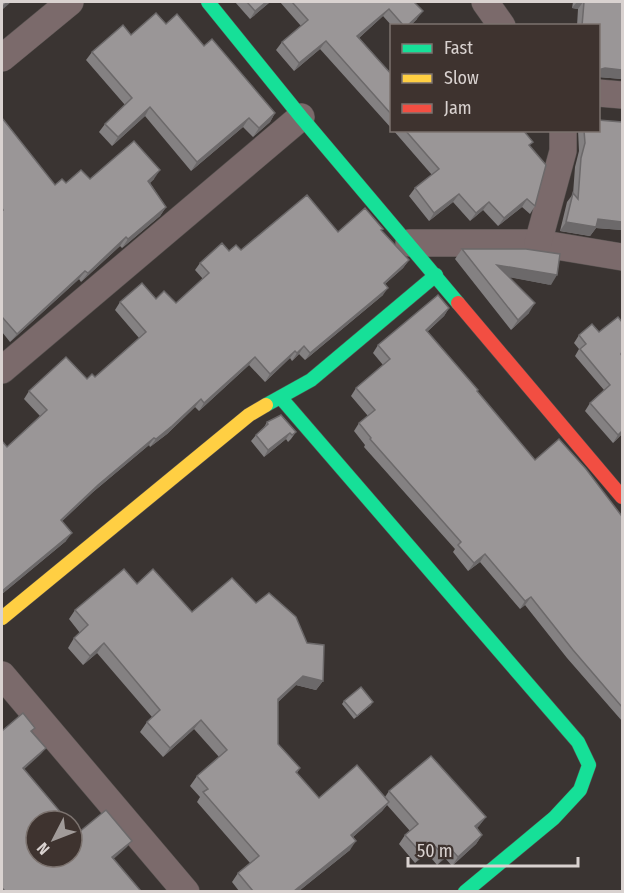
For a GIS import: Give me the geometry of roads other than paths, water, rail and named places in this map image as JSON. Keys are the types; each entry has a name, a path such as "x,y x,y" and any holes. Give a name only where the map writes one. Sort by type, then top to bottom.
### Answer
{"street":[{"path":"2,58 70,2"},
{"path":"208,2 301,117 410,243 622,497"},
{"path":"485,2 501,24"},
{"path":"600,93 622,95"},
{"path":"2,370 301,117"},
{"path":"538,243 562,151 563,132"},
{"path":"410,243 538,243 622,257"},
{"path":"2,618 249,415 311,380 436,275"},
{"path":"281,398 578,742 589,765 580,790 554,818 465,891"},
{"path":"2,675 186,891"}]}
